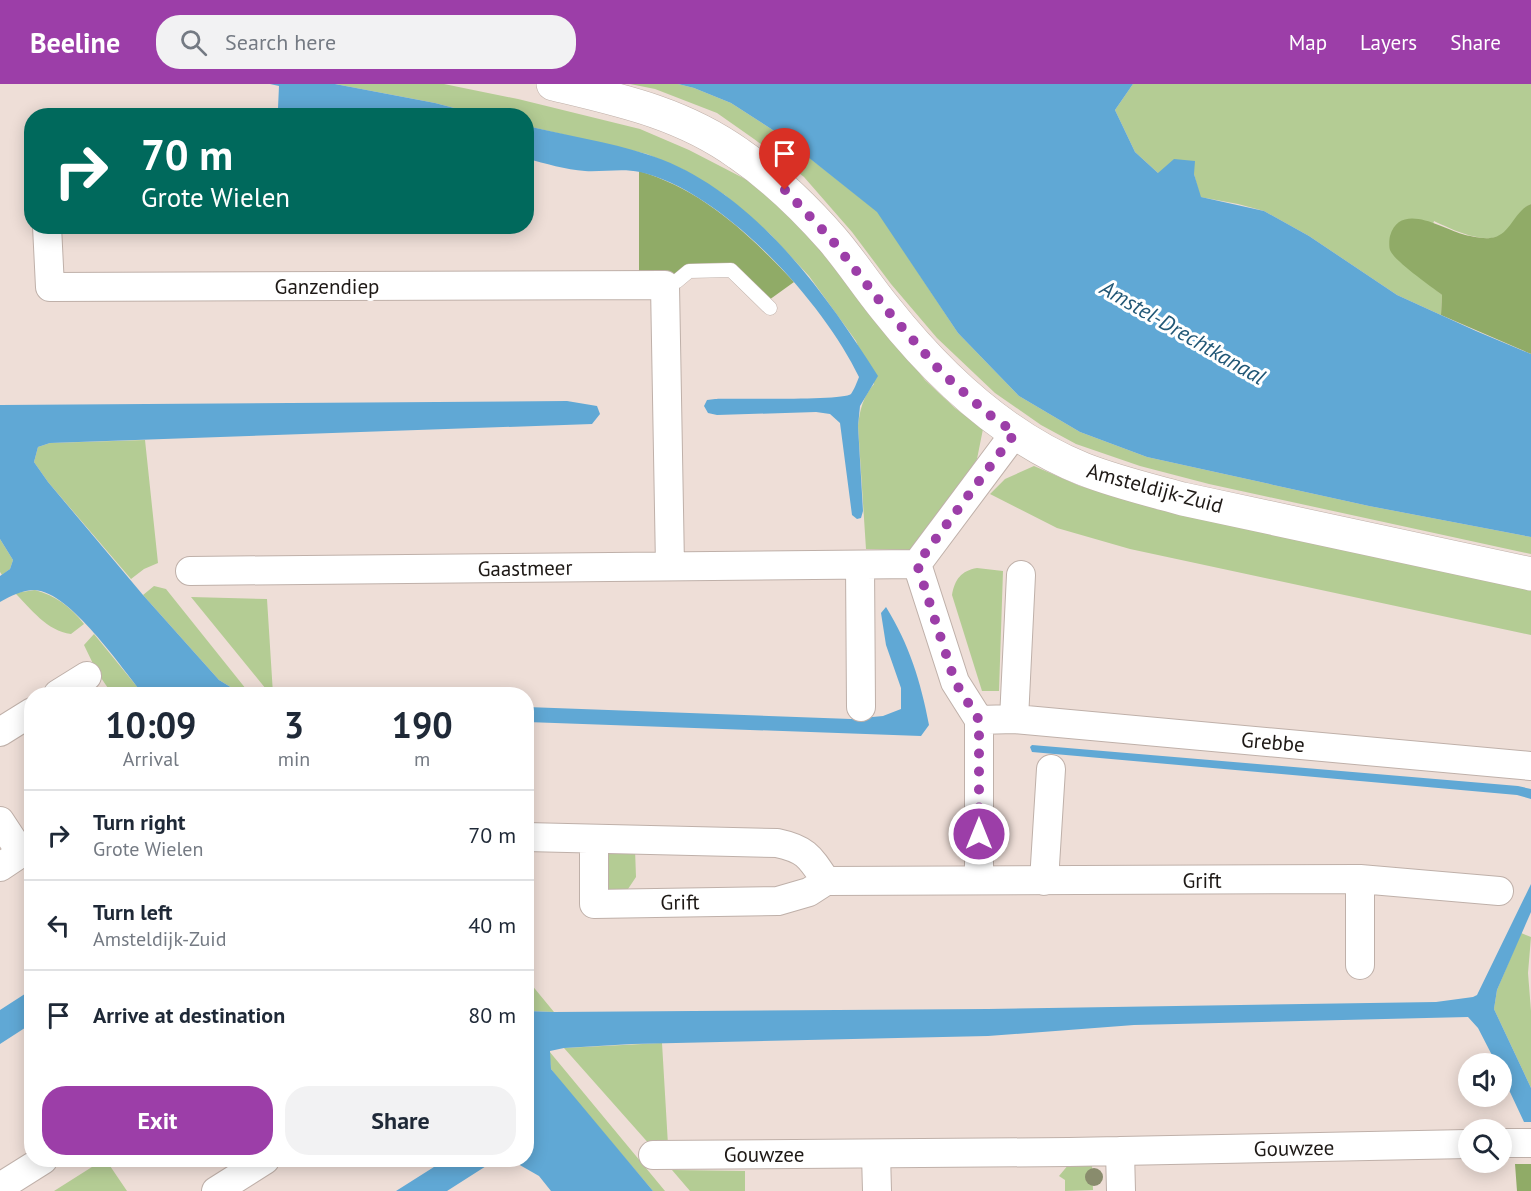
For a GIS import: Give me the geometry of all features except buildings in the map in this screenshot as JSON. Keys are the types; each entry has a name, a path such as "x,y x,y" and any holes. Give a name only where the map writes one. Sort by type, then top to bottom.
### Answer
{"street":[{"name":"Amsteldijk-Zuid","path":"553,84 655,110 712,137 739,153 785,190 832,240 886,309 942,373 987,413 1015,433 1063,460 1131,485 1184,499 1531,574"},
{"name":"Ganzendiep","path":"47,234 50,287 665,285"},
{"path":"665,285 670,566"},
{"path":"979,879 979,720 955,682 917,564 1015,433"},
{"name":"Gaastmeer","path":"190,571 917,564"},
{"path":"860,565 861,707"},
{"path":"1014,719 1021,575"},
{"path":"69,687 87,676"},
{"path":"0,732 24,717"},
{"name":"Grebbe","path":"979,720 1014,719 1531,766"},
{"path":"1044,881 1051,769"},
{"path":"0,821 21,853 0,867"},
{"path":"534,837 777,843 796,847 812,860 826,881"},
{"name":"Grift","path":"594,839 594,904 778,901 809,892 826,881 1360,879 1499,891"},
{"path":"1360,879 1360,965"},
{"path":"1512,1143 1531,1143"},
{"name":"Gouwzee","path":"653,1155 1120,1151 1458,1144"},
{"path":"1120,1151 1121,1191"},
{"path":"876,1154 877,1191"},
{"path":"0,1187 32,1167"},
{"path":"216,1191 254,1167"}],"lane":[{"name":"Ganzendiep","path":"665,285 677,281 689,271 731,270 770,308"}],"green space":[{"path":"335,84 444,84 518,99 640,129 689,150 749,181 785,211 821,248 925,380 955,408 983,429 977,459 966,479 916,547 909,550 866,549 858,426 863,404 874,384 856,341 809,276 770,234 725,195 684,170 647,154 534,128 534,108 454,108"},
{"path":"630,84 678,84 694,88 731,103 779,134 878,212 958,333 1019,396 1080,432 1147,457 1369,506 1531,537 1531,554 1209,484 1140,466 1076,444 1041,425 995,393 937,338 891,284 852,232 804,177 717,113 655,89"},
{"path":"1133,84 1531,84 1531,204 1520,213 1506,232 1490,238 1470,236 1434,221 1419,276 1442,295 1441,315 1397,295 1309,236 1264,211 1200,197 1194,174 1158,173 1135,152 1115,110"},
{"path":"639,171 684,190 724,216 760,247 794,282 769,300 733,264 687,266 675,274 639,275"},
{"path":"1531,204 1531,354 1441,315 1442,295 1398,260 1390,250 1389,243 1395,226 1403,220 1412,218 1462,234 1487,238 1497,236 1503,233 1525,207"},
{"path":"145,440 158,563 144,569 131,579 48,482 34,462 38,447 50,443"},
{"path":"1034,466 1080,486 1140,503 1531,590 1531,635 1130,549 1057,528 990,494 1005,479"},
{"path":"0,539 13,560 10,569 2,575 0,572"},
{"path":"977,568 1003,571 999,691 982,691 952,595 960,577 967,571"},
{"path":"154,586 166,589 244,687 230,687 219,680 143,595"},
{"path":"35,590 62,602 84,624 71,634 54,629 15,593"},
{"path":"191,597 267,599 273,687 264,687"},
{"path":"94,634 137,687 107,687 84,645"},
{"path":"635,849 636,877 624,895 612,894 605,888 608,852"},
{"path":"1521,933 1531,937 1528,973 1531,1011 1531,1088 1494,1009 1497,990"},
{"path":"534,988 554,1012 534,1011"},
{"path":"662,1043 668,1145 651,1146 564,1048"},
{"path":"549,1051 665,1191 653,1191 563,1085 551,1069"},
{"path":"1069,1164 1092,1164 1093,1190 1065,1191 1065,1180 1059,1176"},
{"path":"1515,1164 1531,1164 1531,1191 1517,1191"},
{"path":"92,1167 111,1167 127,1191 54,1191"},
{"path":"672,1170 745,1171 745,1191 690,1191"}],"water":[{"path":"270,84 335,84 454,108 278,108 279,86"},
{"name":"Amstel-Drechtkanaal","path":"678,84 1133,84 1115,110 1135,152 1158,173 1174,159 1195,161 1194,174 1201,197 1264,211 1309,236 1397,295 1531,354 1531,537 1369,506 1147,457 1080,432 1019,396 958,333 877,212 779,134 731,103"},
{"path":"534,127 632,150 683,169 718,190 750,215 808,276 878,376 860,406 858,426 863,511 861,518 857,519 852,515 840,423 830,414 816,412 717,415 708,413 704,406 707,400 715,399 829,398 851,394 859,377 843,347 796,284 736,225 672,183 633,171 563,168 534,161"},
{"path":"567,401 597,406 600,414 592,424 50,443 38,447 34,462 48,482 143,595 219,680 230,687 137,687 94,633 64,603 49,594 35,590 21,592 0,602 0,576 10,569 13,560 0,539 0,405"},
{"path":"886,607 908,649 913,664 929,725 921,736 534,722 534,707 851,719 883,716 901,709 901,688 886,645 881,613"},
{"path":"1032,745 1518,786 1531,789 1531,799 1517,795 1032,752 1030,747"},
{"path":"1531,884 1531,912 1497,990 1494,1009 1531,1088 1531,1122 1524,1122 1512,1096 1512,1053 1491,1053 1478,1028 1468,1017 1134,1025 988,1036 632,1044 564,1048 550,1051 551,1069 653,1191 551,1191 539,1176 523,1167 534,1167 534,1011 988,1009 1436,1002 1477,995"},
{"path":"24,995 24,1029 0,1044 0,1010"},
{"path":"434,1167 485,1167 447,1191 396,1191"}],"route":[{"path":"785,190 832,240 886,309 942,373 987,413 1015,433 917,564 955,682 979,720 979,834"}]}
